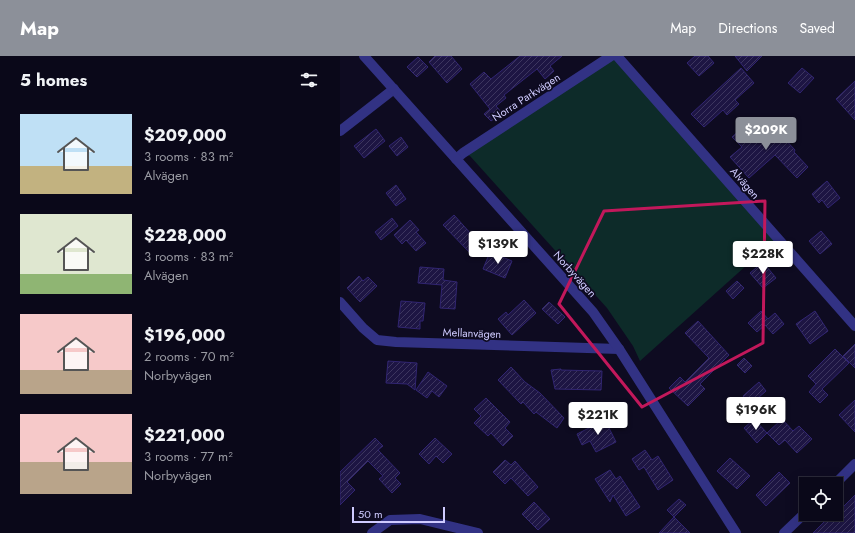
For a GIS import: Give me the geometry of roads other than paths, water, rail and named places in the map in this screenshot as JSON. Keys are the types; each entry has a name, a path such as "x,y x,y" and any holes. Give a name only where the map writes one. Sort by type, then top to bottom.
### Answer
{"street":[{"name":"Norbyvägen","path":"364,56 593,312 619,349 736,533"},
{"name":"Norra Parkvägen","path":"456,159 611,56"},
{"name":"Alvägen","path":"617,56 855,326"},
{"path":"340,132 394,89"},
{"name":"Mellanvägen","path":"340,302 363,328 377,340 396,342 619,349"},
{"path":"842,477 855,464"},
{"path":"372,533 390,520 420,519 478,533"},
{"path":"784,533 799,519"}]}
